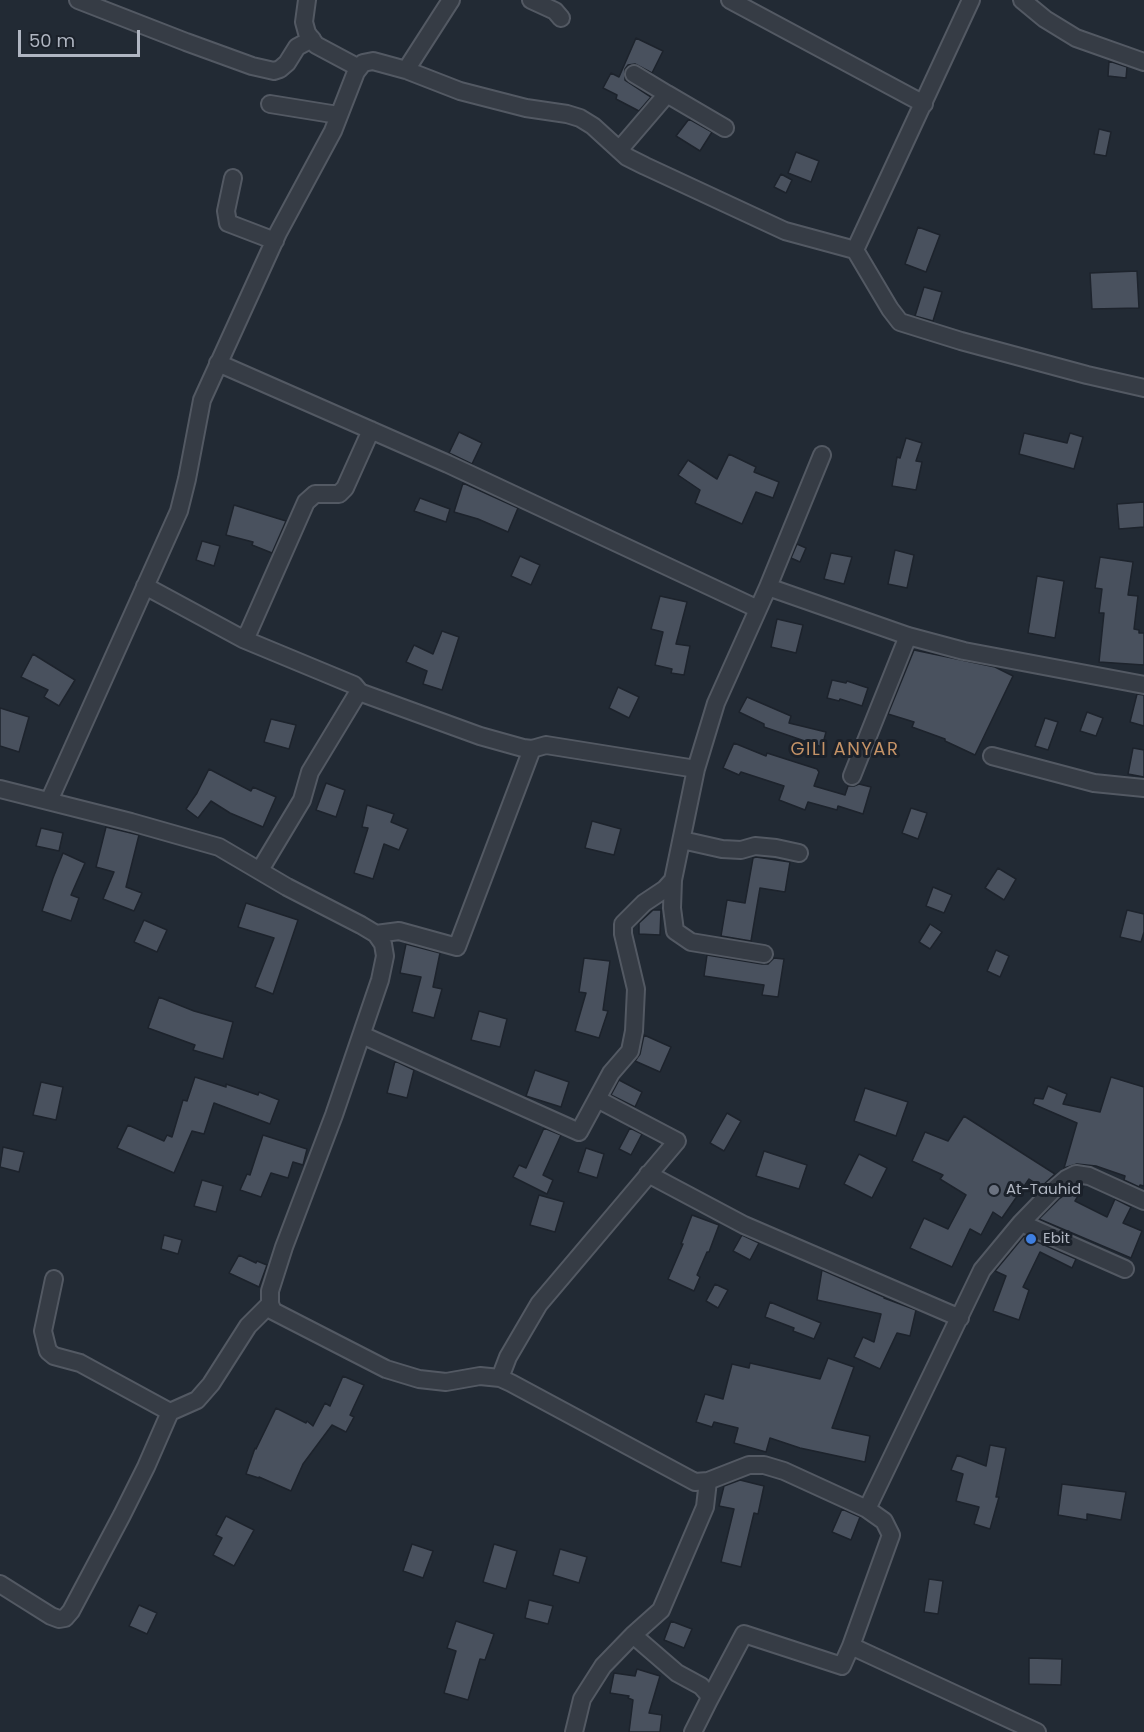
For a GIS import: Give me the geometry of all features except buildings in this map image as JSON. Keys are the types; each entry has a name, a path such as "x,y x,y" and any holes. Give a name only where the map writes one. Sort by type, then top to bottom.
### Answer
{"street":[{"path":"78,0 252,66 274,71 287,63 297,47 312,39"},
{"path":"307,0 304,22 307,33 316,45 359,68"},
{"path":"406,70 451,0"},
{"path":"531,0 555,11 561,18"},
{"path":"730,0 924,104"},
{"path":"855,250 971,0"},
{"path":"1022,0 1045,20 1076,38 1144,62"},
{"path":"49,801 179,511 188,479 202,400 275,241 333,131 338,115 363,63 373,61 406,70 460,91 526,108 580,118 593,126 619,150 645,166 777,228 855,250 900,322 984,348 1144,388"},
{"path":"634,74 724,128"},
{"path":"619,150 667,94"},
{"path":"270,104 338,115"},
{"path":"233,178 226,211 228,223 275,241"},
{"path":"218,363 448,464 759,609"},
{"path":"243,639 249,631 306,502 315,494 339,494 345,489 371,430"},
{"path":"764,954 691,942 675,931 672,908 673,880 696,769 716,703 732,663 759,609 822,455"},
{"path":"145,586 243,639 354,685 359,692 480,736 532,749 546,745 696,769"},
{"path":"768,587 908,636 982,655 1144,685"},
{"path":"852,776 908,636"},
{"path":"260,870 302,800 310,772 359,692"},
{"path":"376,934 399,931 458,947 532,749"},
{"path":"992,756 1095,783 1144,788"},
{"path":"0,789 219,847 376,934 383,944 385,956 381,980 334,1115 284,1247 270,1292 270,1304 273,1311 386,1369 419,1379 446,1382 480,1376 500,1378 695,1482 708,1481 748,1465 764,1465 784,1471 867,1509 884,1521 891,1535 842,1666 744,1634 693,1732"},
{"path":"682,840 722,849 741,850 755,846 799,854"},
{"path":"362,1035 579,1132 611,1073 630,1051 634,1031 636,989 622,934 622,924 673,880"},
{"path":"500,1378 508,1357 539,1304 677,1141 597,1099"},
{"path":"648,1174 744,1225 960,1318"},
{"path":"867,1509 982,1270 1021,1223 1052,1191 1076,1174 1089,1176 1144,1201"},
{"path":"1021,1223 1125,1269"},
{"path":"54,1279 43,1330 48,1350 54,1356 80,1363 170,1412"},
{"path":"0,1584 51,1616 59,1619 65,1618 71,1611 122,1515 170,1412 197,1400 211,1384 248,1326 270,1304"},
{"path":"574,1732 582,1699 603,1666 661,1610 705,1507 708,1481"},
{"path":"633,1635 677,1673 701,1686 708,1694 709,1700"},
{"path":"851,1646 1037,1732"}],"place":[{"name":"At-Tauhid","path":"994,1190"},
{"name":"Ebit","path":"1031,1239"}],"district":[{"name":"GILI ANYAR","path":"845,750"}]}
